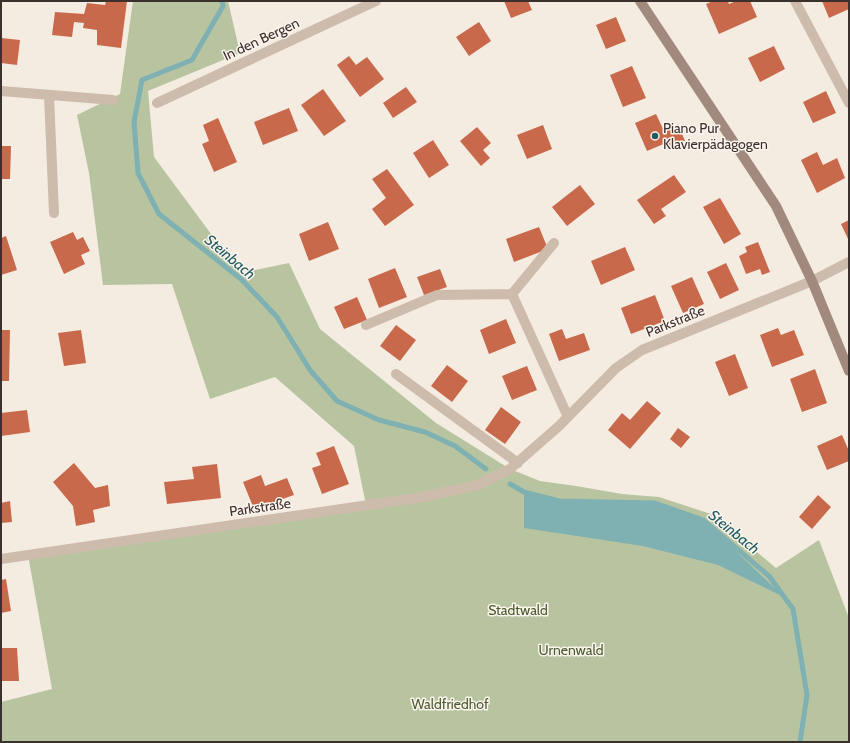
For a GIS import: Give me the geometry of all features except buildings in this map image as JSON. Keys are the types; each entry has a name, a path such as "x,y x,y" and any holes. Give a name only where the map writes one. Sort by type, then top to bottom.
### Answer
{"street":[{"name":"In den Bergen","path":"157,103 376,1"},
{"path":"640,1 776,206 812,281 849,371"},
{"path":"795,1 849,103"},
{"path":"1,91 113,100"},
{"path":"49,95 54,213"},
{"path":"366,325 437,296 512,294 554,243"},
{"name":"Parkstraße","path":"1,559 423,497 478,485 510,469 568,417 616,368 642,350 812,281 849,262"},
{"path":"512,294 568,417"},
{"path":"396,374 518,462"}],"green space":[{"name":"Stadtwald","path":"133,1 228,1 240,53 148,91 154,157 240,273 289,263 320,329 436,423 510,469 540,481 622,494 659,497 711,514 776,568 819,540 849,618 849,742 1,742 1,702 52,689 28,555 366,505 354,446 275,377 210,399 172,284 103,285 89,173 77,115 120,94"}],"water":[{"path":"524,492 559,501 655,503 703,520 784,597 718,565 643,546 524,528"}],"waterway":[{"name":"Steinbach","path":"222,1 223,6 192,60 142,80 134,122 138,173 159,214 241,279 277,317 310,370 337,401 379,420 425,432 455,446 486,469"},
{"name":"Steinbach","path":"510,484 524,492 559,501 655,503 703,520 769,576 793,609 807,695 800,742"}],"place":[{"name":"Piano Pur Klavierpädagogen","path":"655,136"}],"park label":[{"name":"Urnenwald","path":"571,650"},
{"name":"Waldfriedhof","path":"450,704"}]}
